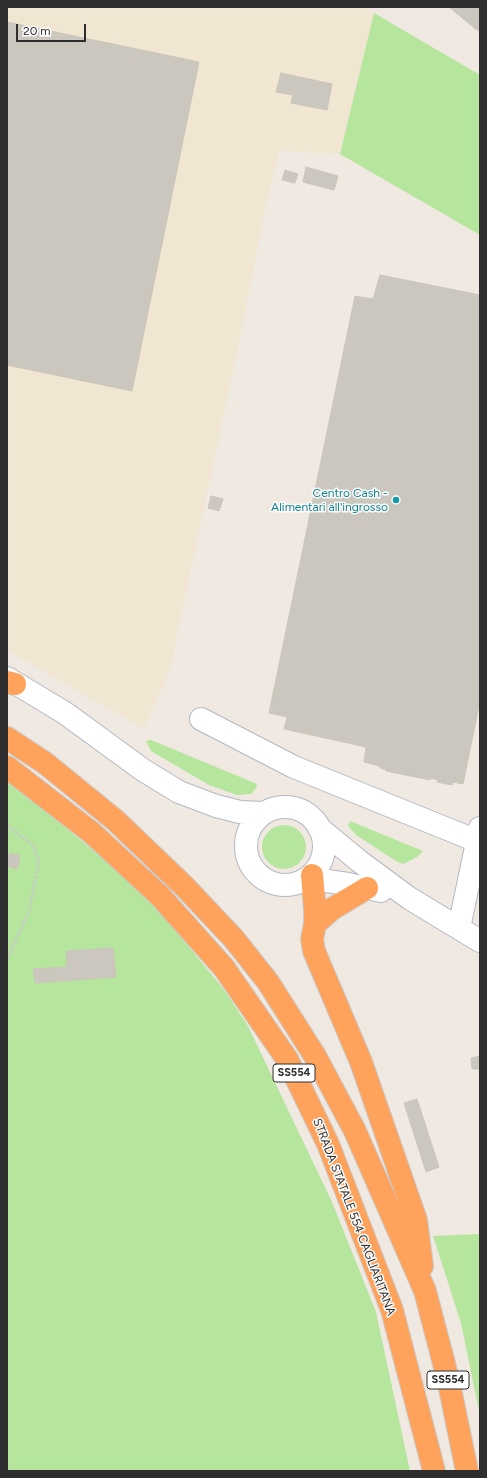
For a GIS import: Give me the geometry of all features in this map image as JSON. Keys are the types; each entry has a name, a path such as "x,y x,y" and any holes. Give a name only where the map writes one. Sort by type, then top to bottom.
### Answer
{"highway":[{"name":"SS554","path":"7,738 45,763 115,820 185,887 234,939 268,982 316,1056 355,1131 425,1291 448,1379 467,1471"},
{"name":"STRADA STATALE 554 CAGLIARITANA","path":"7,767 92,833 160,896 224,968 287,1059 328,1144 392,1310 434,1471"},
{"path":"312,875 315,924 312,939 314,952 361,1062 416,1220 425,1291"},
{"path":"315,924 332,909 367,888"}],"street":[{"path":"10,681 65,714 143,770 179,792 216,806 240,812 263,813"},
{"path":"201,719 294,767 479,834 459,928"},
{"path":"319,828 323,840 324,852 320,864 312,875 302,882 289,885 277,885 265,880 255,872 248,860 245,847 247,834 253,823 263,813 275,808 288,807 301,810 311,817 319,828 359,861 409,898 480,940"},
{"path":"312,875 327,881 367,888 409,898"}],"path":[{"path":"7,824 34,845 39,861 29,911 7,960"}],"shaded area":[{"path":"7,7 364,7 374,13 340,154 279,151 264,215 240,337 173,654 168,674 144,729 7,650"}],"green space":[{"path":"374,13 480,75 480,235 340,154"},
{"path":"151,740 257,784 256,788 251,794 237,795 209,785 151,751 146,741"},
{"path":"7,780 88,846 160,911 225,991 248,1026 332,1202 376,1312 410,1471 7,1471"},
{"path":"350,821 423,851 417,857 403,864 356,835 348,826"},
{"path":"284,825 296,829 302,835 306,847 302,859 296,865 284,869 272,865 266,859 262,847 266,835 272,829"},
{"path":"480,1234 480,1416 461,1323 433,1236"}],"building":[{"path":"449,7 480,7 480,28 478,31"},
{"path":"7,22 199,62 132,391 7,365"},
{"path":"281,73 332,84 327,110 291,103 293,95 276,92"},
{"path":"306,167 338,176 334,190 303,182"},
{"path":"285,170 298,174 295,183 282,180"},
{"name":"Centro Cash - Alimentari all'ingrosso","path":"380,275 480,295 480,701 463,784 453,782 452,785 437,782 438,780 431,778 430,780 386,771 380,768 380,766 364,762 366,747 284,729 287,717 269,713 355,296 373,299"},
{"path":"211,496 223,499 219,511 208,508"},
{"path":"10,853 20,856 17,869 7,866"},
{"path":"113,948 116,977 35,983 33,969 67,967 66,951"},
{"path":"480,1056 480,1069 472,1069 471,1058"},
{"path":"417,1099 439,1167 426,1172 404,1103"}],"place":[{"name":"Centro Cash - Alimentari all'ingrosso","path":"396,500"}]}
